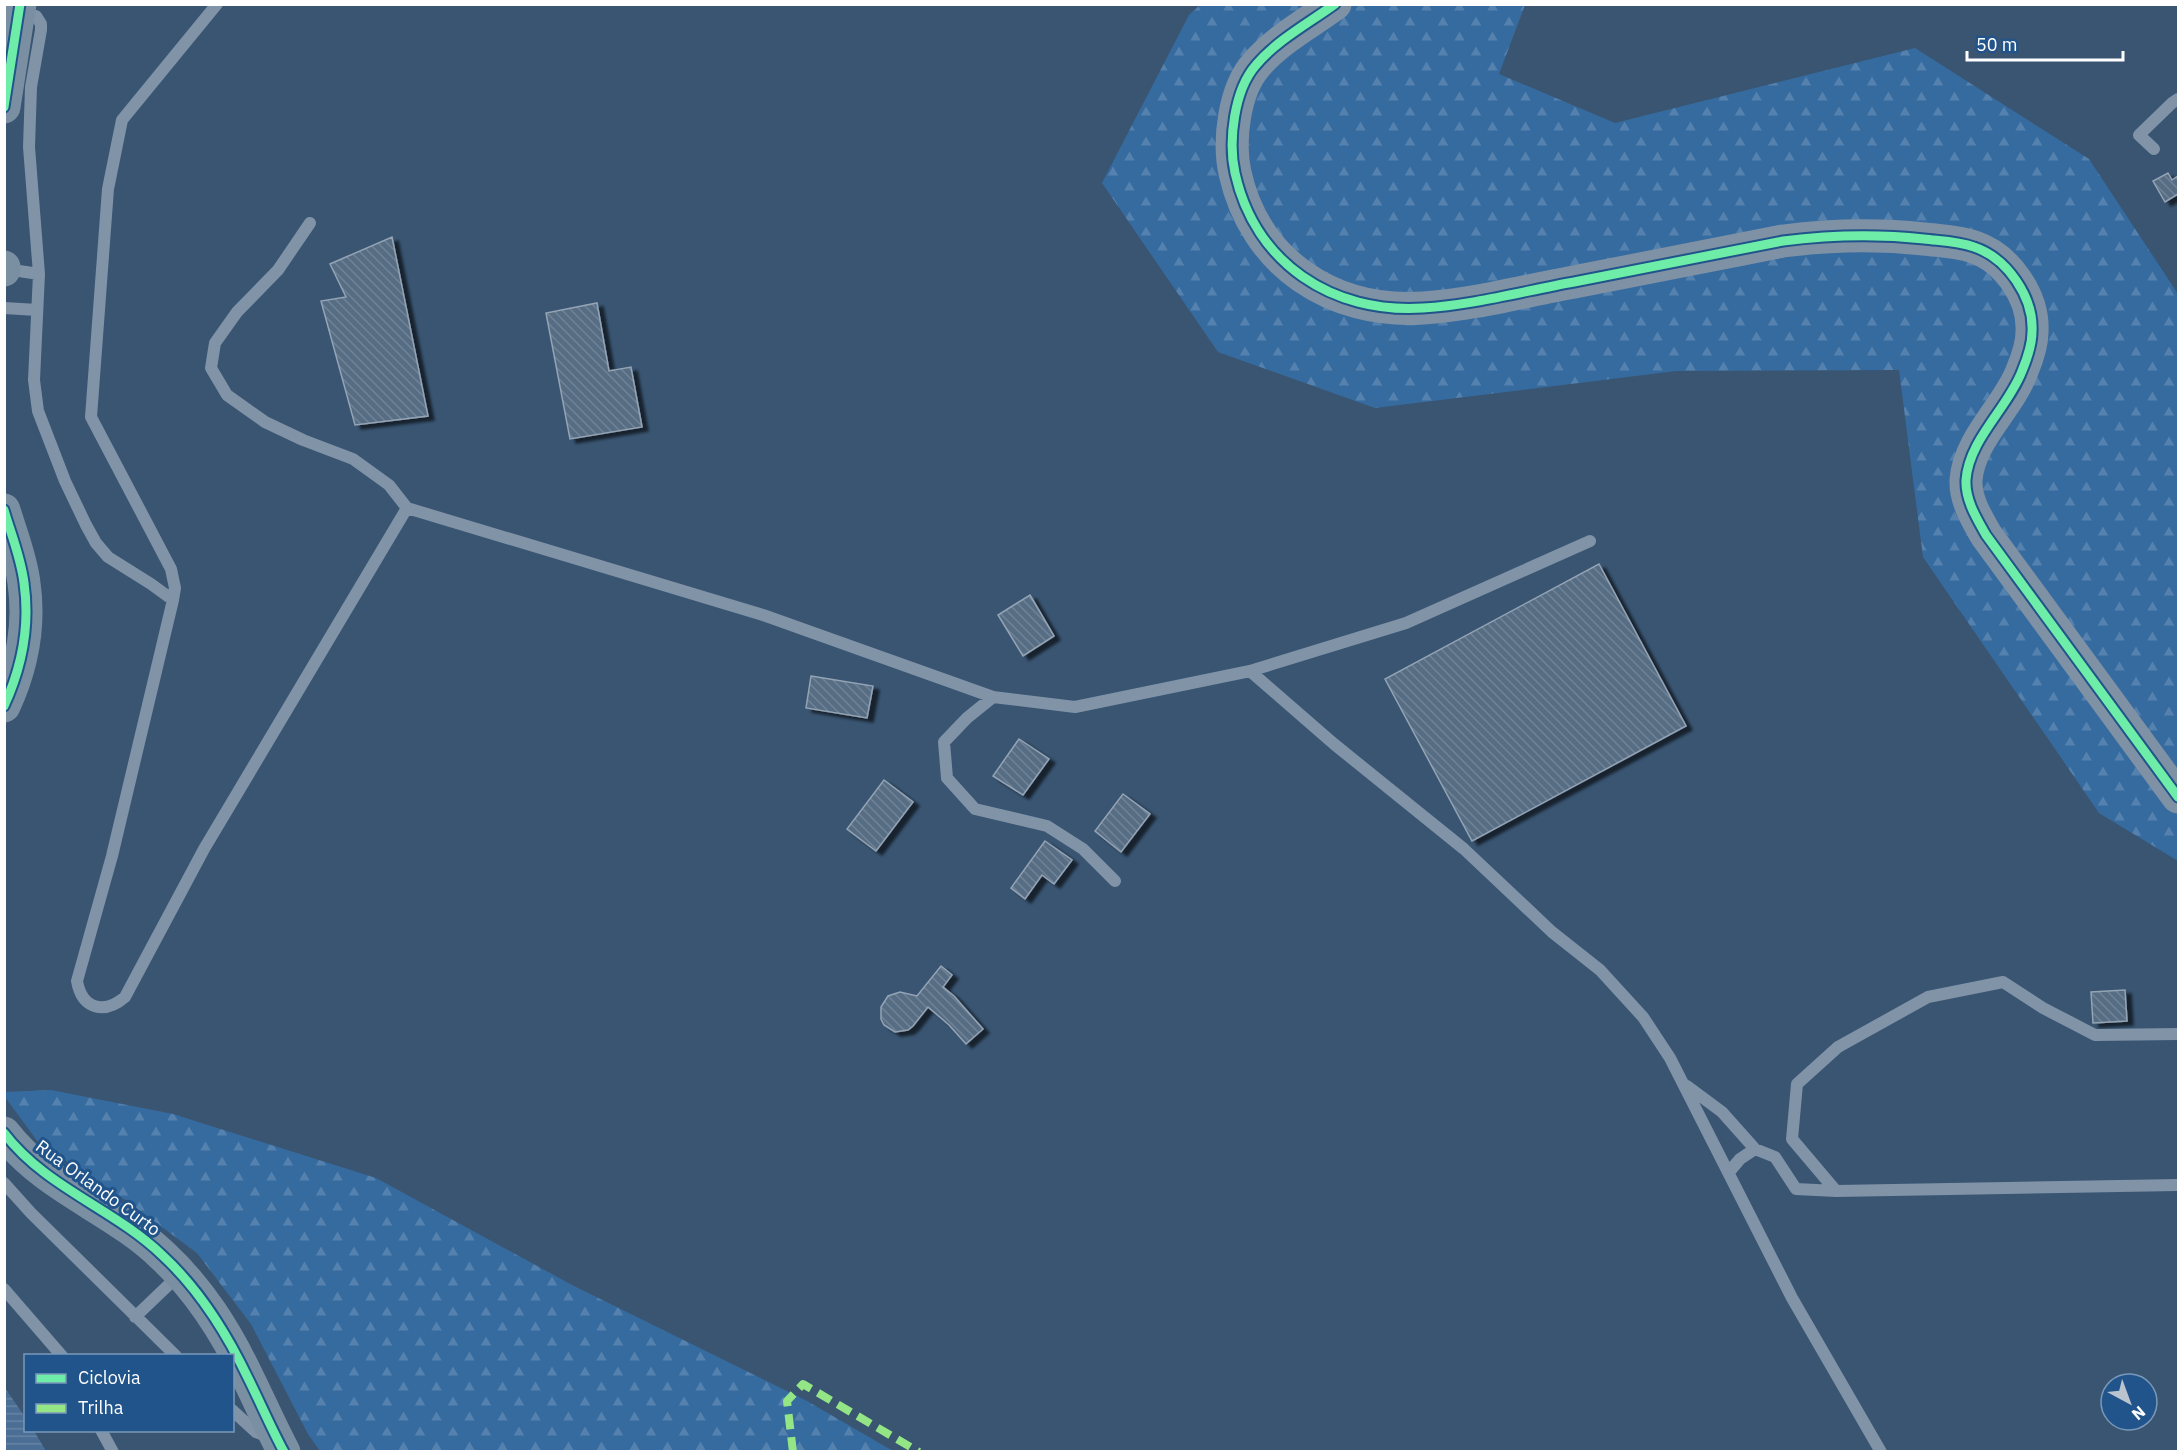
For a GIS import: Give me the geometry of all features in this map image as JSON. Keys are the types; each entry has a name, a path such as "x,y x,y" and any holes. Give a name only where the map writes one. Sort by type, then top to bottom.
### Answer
{"main road":[{"path":"1335,4 1273,50 1250,72 1236,110 1231,144 1242,199 1252,222 1270,249 1296,273 1340,296 1380,307 1403,308 1458,304 1816,236 1888,236 1958,243 1986,252 2004,266 2021,288 2030,310 2031,345 2016,385 1972,457 1966,479 1970,502 1986,535 2178,797"},
{"path":"4,107 28,10"},
{"path":"4,706 19,668 26,622 24,582 7,523"},
{"name":"Rua Orlando Curto","path":"4,1132 34,1166 140,1236 181,1273 210,1310 229,1341 281,1445"}],"lane":[{"path":"217,4 122,120 108,189 91,417 171,569 175,588 112,856 77,981 83,999 98,1007 115,1005 125,997 204,849 407,508"},
{"path":"28,10 40,24 41,30 32,87 30,147 39,274 34,381 38,411 65,481 86,525 108,557 173,600"},
{"path":"2154,148 2139,135 2178,99"},
{"path":"310,224 278,270 237,312 215,343 211,368 227,395 256,415 303,440 353,459 389,485 407,508 763,615 993,697 1075,706 1250,671 1406,623 1590,541"},
{"path":"5,269 39,274"},
{"path":"5,309 37,310"},
{"path":"1250,671 1334,744 1464,849 1552,932 1600,970 1643,1017 1670,1058 1792,1298 1881,1452"},
{"path":"993,697 967,718 944,742 947,778 975,810 1047,826 1083,849 1114,881"},
{"path":"1836,1191 1792,1139 1797,1084 1838,1047 1928,997 2003,982 2043,1008 2095,1035 2178,1034"},
{"path":"1683,1083 1722,1112 1755,1149 1775,1157 1796,1189 1836,1191 2178,1185"},
{"path":"1729,1172 1740,1158 1755,1149"},
{"path":"4,1183 31,1213 174,1354"},
{"path":"135,1317 181,1273"},
{"path":"4,1289 60,1354"},
{"path":"234,1412 256,1432 281,1445"},
{"path":"102,1432 113,1452"}],"green space":[{"path":"1200,5 1525,5 1499,74 1615,123 1915,48 2089,159 2178,294 2178,861 2099,813 1923,557 1899,370 1676,371 1375,408 1218,352 1102,183 1189,15"},
{"path":"51,1090 173,1114 376,1178 572,1285 807,1401 893,1451 320,1451 308,1434 251,1324 197,1253 124,1199 38,1142 5,1097 5,1092"}],"shaded area":[{"path":"5,1388 24,1416 24,1432 35,1432 46,1451 5,1451"}],"building":[{"path":"2168,173 2172,180 2178,176 2178,194 2165,202 2153,181"},
{"path":"392,237 428,416 355,425 321,301 346,297 330,264"},
{"path":"597,303 609,371 631,367 642,427 570,439 546,313"},
{"path":"1599,564 1686,726 1472,841 1385,679"},
{"path":"1030,595 1054,636 1023,656 998,615"},
{"path":"811,676 873,686 867,718 806,708"},
{"path":"1019,739 1049,759 1023,795 993,776"},
{"path":"884,780 913,802 876,851 847,829"},
{"path":"1123,794 1150,814 1121,852 1095,831"},
{"path":"1045,841 1072,860 1054,884 1042,875 1025,899 1011,888"},
{"path":"941,966 952,975 943,987 983,1029 966,1044 928,1007 908,1030 895,1032 884,1025 881,1019 881,1007 888,996 900,992 917,996"},
{"path":"2125,990 2127,1021 2093,1023 2091,992"}],"marked path":[{"path":"793,1452 787,1401 803,1384 919,1452"}],"cycle path":[{"path":"4,107 20,4"},
{"path":"1335,4 1283,40 1264,56 1248,76 1238,102 1232,146 1235,173 1245,205 1260,233 1279,257 1302,276 1329,292 1358,302 1390,308 1423,308 1461,304 1783,241 1836,236 1889,236 1962,243 1986,252 1997,260 2016,280 2023,293 2031,319 2031,342 2026,362 2016,385 1974,451 1966,480 1970,502 1986,535 2178,797"},
{"path":"4,510 23,574 26,599 25,630 20,661 4,706"},
{"path":"4,1133 40,1169 123,1224 176,1268 211,1312 231,1344 284,1452"}]}
